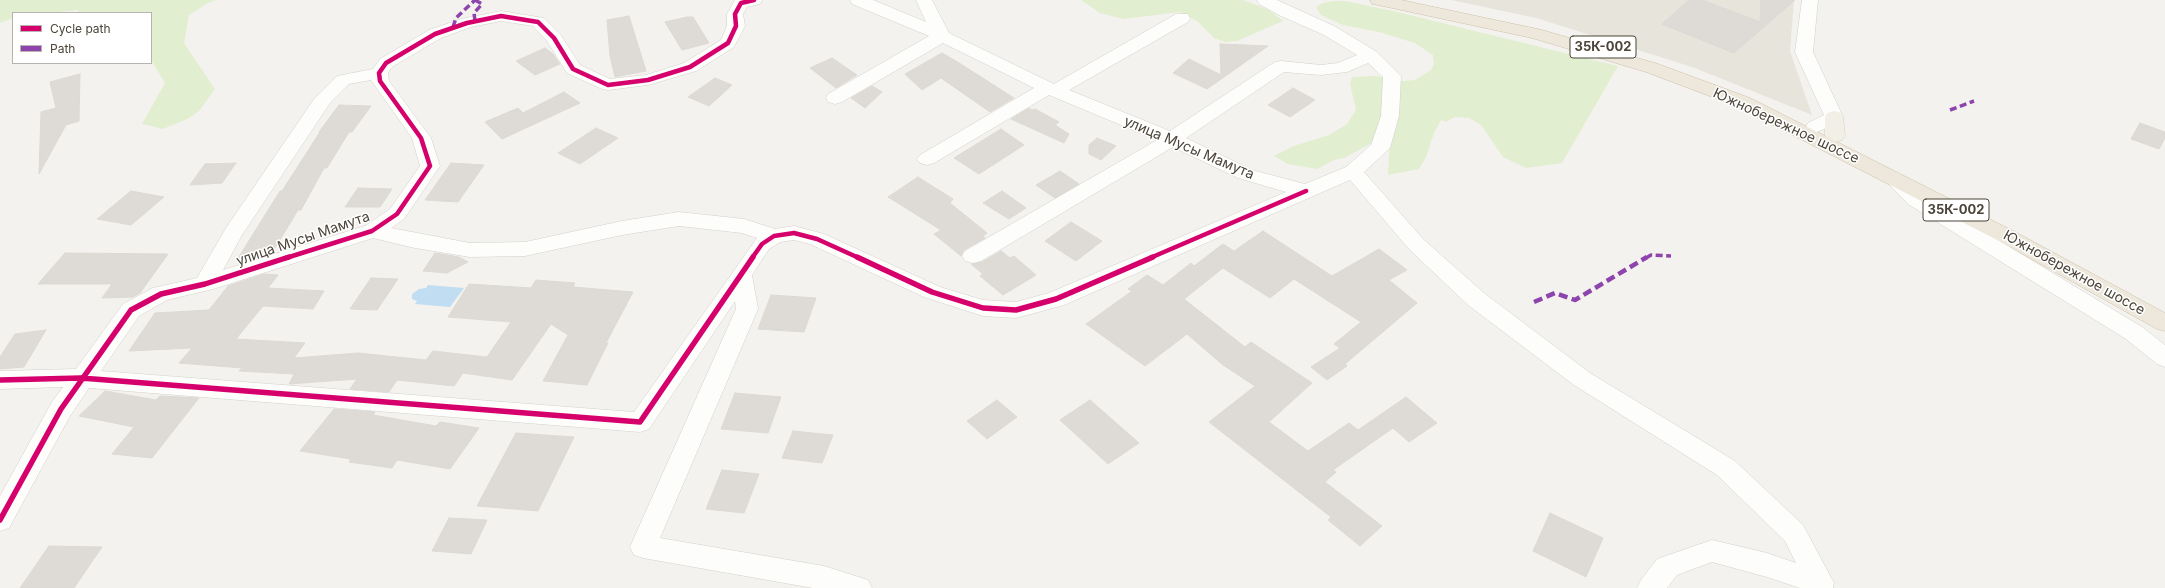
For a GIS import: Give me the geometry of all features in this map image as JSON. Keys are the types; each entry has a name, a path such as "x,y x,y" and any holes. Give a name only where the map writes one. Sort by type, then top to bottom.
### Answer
{"highway":[{"name":"Южнобережное шоссе","path":"1378,0 1536,34 1652,68 1743,102 2012,239 2165,323"},
{"name":"Южнобережное шоссе","path":"1408,0 1565,35 1682,71 1751,98 1815,127"},
{"name":"Южнобережное шоссе","path":"1834,121 2042,243 2165,310"}],"street":[{"path":"205,284 233,233 323,99 343,80 379,73 386,63 434,34 467,22 501,16 538,22 554,38 573,69 608,85 648,80 690,67 728,43 736,26 735,14 741,3 754,0"},
{"name":"улица Мусы Мамута","path":"858,0 872,4 942,36 1051,90 1172,139 1245,174 1306,191"},
{"path":"835,98 942,36 924,0"},
{"path":"0,380 81,378 640,422 762,244 774,236 794,233 817,239 932,292 983,308 1016,310 1056,299 1353,171 1380,148 1390,116 1392,76 1371,56 1330,31 1287,12 1265,0"},
{"path":"1810,0 1804,52 1834,121 1815,127"},
{"path":"927,159 1182,18"},
{"path":"973,256 1172,139 1281,66 1321,70 1341,68 1371,56"},
{"name":"улица Мусы Мамута","path":"0,520 61,409 81,378 131,310 161,294 205,284 372,231 397,214 430,166 421,138 380,81 379,73"},
{"path":"1353,171 1416,244 1476,299 1582,379 1726,468 1794,533 1819,586"},
{"path":"1892,177 1915,199 2134,334 2165,358"},
{"path":"372,231 415,241 470,250 525,249 622,228 679,219 744,226 774,236"},
{"path":"741,275 747,309 643,547 824,578 858,588"},
{"path":"1651,588 1667,567 1712,551 1767,565 1819,586"}],"shaded area":[{"path":"1451,0 1794,0 1790,51 1812,115 1692,67 1536,18"}],"green space":[{"path":"0,0 216,0 208,3 189,15 184,43 215,89 199,111 189,118 163,129 142,124 165,83 152,62 152,12 79,12 78,10 59,12 12,12 12,18 0,23"},
{"path":"1081,0 1243,0 1269,10 1283,21 1237,41 1225,42 1214,38 1197,21 1180,12 1123,19 1100,13"},
{"path":"1345,1 1393,11 1618,66 1562,163 1526,168 1503,157 1481,125 1469,118 1455,117 1446,122 1441,120 1434,133 1426,157 1419,169 1388,175 1390,133 1344,158 1334,160 1317,169 1288,164 1274,156 1294,146 1329,135 1347,124 1356,110 1350,84 1352,77 1377,76 1403,81 1415,80 1431,70 1434,64 1433,55 1415,43 1379,32 1343,25 1321,15 1316,7 1323,3"}],"water":[{"path":"428,285 464,288 450,307 415,304 417,301 412,299 412,294 419,289 426,288"}],"building":[{"path":"1689,0 1702,0 1760,22 1761,0 1795,0 1734,53 1662,24"},
{"path":"629,16 646,71 615,77 610,56 607,20"},
{"path":"693,17 709,43 682,50 665,22"},
{"path":"1220,44 1268,46 1207,89 1173,73 1189,59 1221,75"},
{"path":"545,48 553,54 560,64 535,75 516,61"},
{"path":"942,53 1014,98 990,112 941,78 922,90 905,74"},
{"path":"832,58 857,75 836,88 810,68"},
{"path":"80,74 79,121 66,125 39,174 41,112 56,108 50,82"},
{"path":"715,78 732,85 709,106 688,97"},
{"path":"872,86 882,92 865,108 851,98"},
{"path":"1293,88 1315,100 1290,117 1268,105"},
{"path":"564,92 580,103 502,139 485,122 518,108 523,113"},
{"path":"339,105 371,106 352,132 349,132 327,168 324,168 301,210 298,210 272,253 247,261 248,260 237,260 280,191 282,191 319,132"},
{"path":"1029,108 1032,110 1035,109 1059,122 1055,125 1069,134 1064,143 1011,119"},
{"path":"2140,123 2165,132 2165,138 2159,149 2131,139"},
{"path":"596,128 618,138 580,164 558,153"},
{"path":"1001,129 1024,145 979,174 954,158"},
{"path":"1097,138 1116,146 1101,160 1089,154 1089,145"},
{"path":"236,163 222,183 190,185 205,164"},
{"path":"451,163 484,165 458,202 425,200"},
{"path":"1060,171 1079,184 1055,198 1036,185"},
{"path":"918,177 953,199 950,203 987,233 983,236 985,238 964,250 961,256 934,234 941,230 888,197"},
{"path":"358,188 392,189 380,207 345,207"},
{"path":"131,191 164,197 131,225 97,219"},
{"path":"1002,191 1026,208 1009,219 983,203"},
{"path":"1071,222 1102,241 1076,261 1045,241"},
{"path":"1263,231 1332,276 1379,249 1407,270 1389,280 1417,303 1345,364 1347,366 1327,380 1311,367 1340,348 1334,344 1361,322 1294,279 1270,298 1223,268 1184,299 1245,347 1251,342 1312,383 1269,422 1308,451 1349,423 1358,430 1406,397 1437,423 1409,442 1393,428 1333,470 1336,472 1325,482 1382,526 1360,546 1328,520 1331,517 1209,422 1255,386 1223,365 1187,334 1145,366 1086,324 1132,291 1128,289 1147,275 1163,285 1191,263 1194,266 1223,244 1234,251"},
{"path":"1001,251 1010,258 1014,256 1036,275 1003,295 980,276 983,274 971,264 982,262"},
{"path":"65,253 168,254 140,293 133,297 102,298 112,284 38,284"},
{"path":"435,253 459,257 468,262 447,273 423,271"},
{"path":"264,274 278,275 268,288 324,291 313,309 263,306 236,339 305,343 294,358 358,353 426,360 433,351 487,357 511,322 448,317 469,284 531,288 536,280 575,283 573,287 633,292 606,343 608,343 587,385 543,381 568,335 551,324 512,380 463,373 454,386 397,380 389,392 350,389 357,379 289,384 294,374 239,371 242,368 179,363 192,348 129,351 155,313 209,310 228,286"},
{"path":"371,278 398,279 377,310 350,309"},
{"path":"771,295 816,298 804,332 758,329"},
{"path":"46,330 24,367 0,369 0,357 15,334"},
{"path":"105,391 156,400 160,396 199,398 152,458 112,454 134,427 79,416"},
{"path":"735,393 781,397 768,433 721,429"},
{"path":"997,400 1017,417 987,439 967,421"},
{"path":"1090,400 1139,443 1108,464 1060,420"},
{"path":"334,409 375,412 373,415 436,426 440,422 479,428 450,469 397,460 392,468 349,462 351,459 300,451"},
{"path":"793,431 833,435 822,463 782,458"},
{"path":"516,433 574,437 538,511 477,506"},
{"path":"722,470 759,474 744,513 706,509"},
{"path":"1550,513 1603,538 1586,577 1533,551"},
{"path":"449,518 487,520 471,554 432,551"},
{"path":"49,546 102,547 74,588 20,588"}],"marked path":[{"path":"475,0 482,4 474,13 475,21"},
{"path":"453,27 456,18 475,0"},
{"path":"1950,110 1974,101"},
{"path":"1534,302 1555,293 1575,300 1651,255 1671,256"}],"cycle path":[{"path":"0,520 61,409 131,310 161,294 205,284 372,231 397,214 430,166 421,138 380,81 379,73 386,63 435,34 467,23 501,16 538,22 554,38 573,69 608,85 648,80 690,67 728,43 736,26 735,14 741,3 754,0"},
{"path":"0,380 81,378 640,422 762,244 774,236 794,233 817,239 932,292 983,308 1016,310 1056,299 1306,191"}]}
